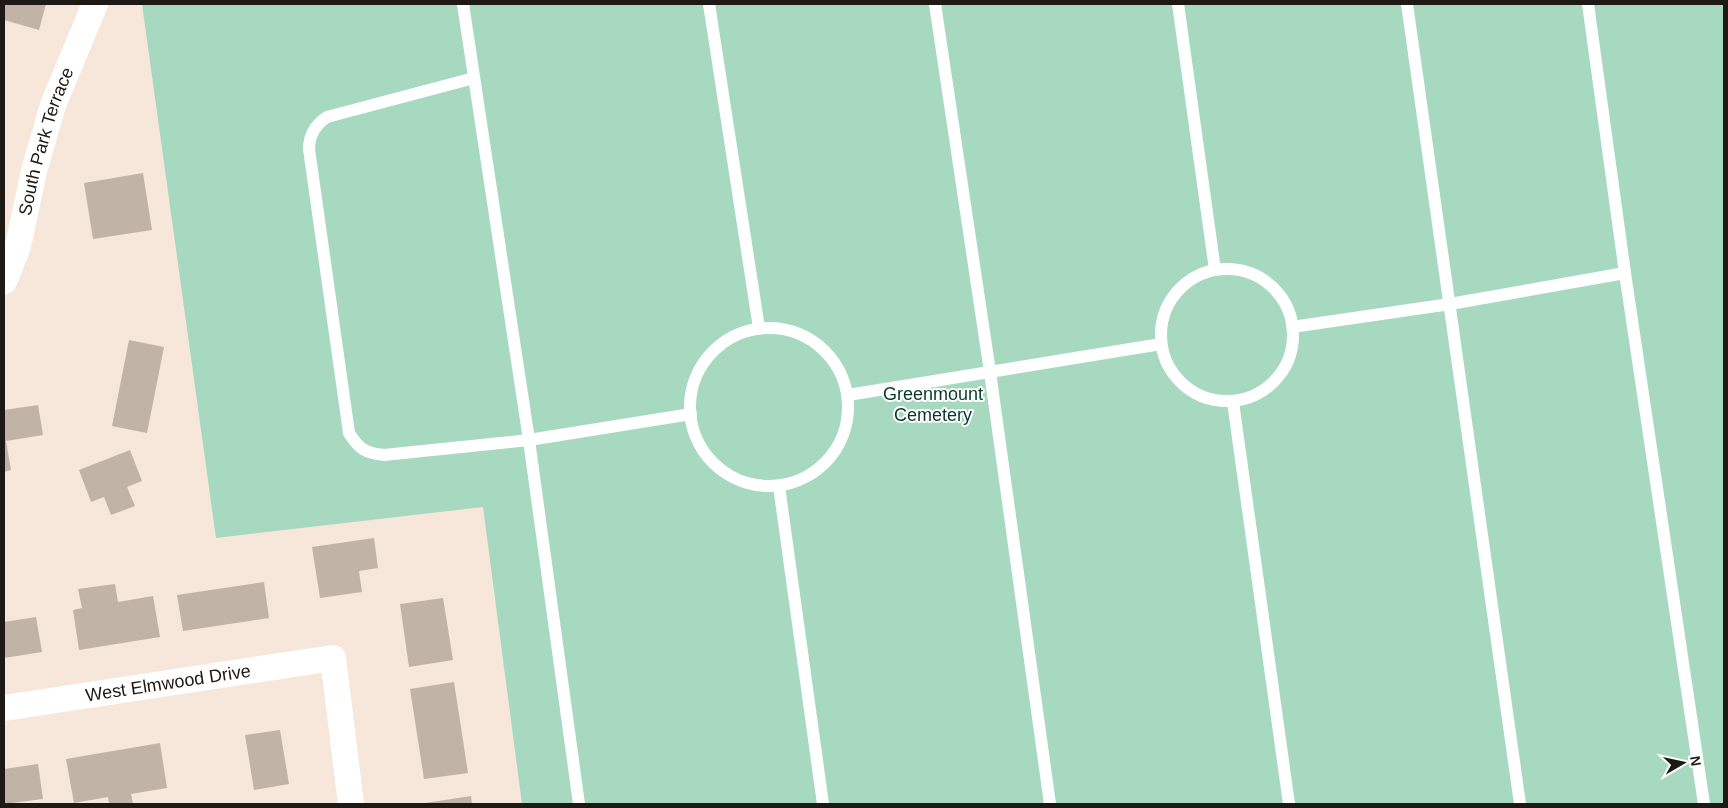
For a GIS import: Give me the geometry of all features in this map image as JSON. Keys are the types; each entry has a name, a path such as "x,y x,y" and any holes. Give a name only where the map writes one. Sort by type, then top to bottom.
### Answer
{"street":[{"name":"South Park Terrace","path":"4,281 18,246 34,172 53,105 95,4"},
{"name":"West Elmwood Drive","path":"4,708 333,658 352,804"}],"lane":[{"path":"463,4 529,440 579,804"},
{"path":"709,4 759,328"},
{"path":"934,4 990,372 1050,804"},
{"path":"1178,4 1215,270"},
{"path":"1407,4 1520,804"},
{"path":"1588,4 1704,804"},
{"path":"474,78 328,117 311,133 309,149 349,433 357,445 370,454 384,455 529,440 691,414"},
{"path":"1224,269 1246,272 1265,281 1278,294 1288,311 1292,327 1290,354 1285,366 1273,383 1256,396 1233,402 1210,400 1191,391 1178,380 1166,364 1161,344 1161,324 1167,306 1178,290 1195,277 1215,270 1224,269"},
{"path":"1292,327 1450,304 1626,273"},
{"path":"759,328 780,328 802,335 820,346 835,363 845,383 848,395 848,409 844,432 835,452 812,474 803,479 779,486 760,486 743,482 722,470 704,452 694,430 691,414 691,394 698,372 713,351 730,338 759,328"},
{"path":"848,395 1161,344"},
{"path":"1233,402 1289,804"},
{"path":"779,486 823,804"}],"green space":[{"name":"Greenmount Cemetery","path":"142,4 1724,4 1724,804 522,804 483,507 216,538"}],"building":[{"path":"5,4 46,4 39,30 4,20"},
{"path":"143,173 152,230 93,239 84,183"},
{"path":"129,340 164,347 147,433 112,426"},
{"path":"38,405 43,435 6,441 11,470 4,472 4,410"},
{"path":"130,450 142,481 127,487 135,506 111,515 104,497 91,502 79,470"},
{"path":"374,538 378,568 359,571 362,592 320,598 312,547"},
{"path":"264,582 269,618 183,631 177,595"},
{"path":"115,584 118,602 153,596 160,637 79,650 73,610 82,608 78,589"},
{"path":"443,598 453,660 409,667 400,604"},
{"path":"36,617 42,652 4,658 4,622"},
{"path":"454,682 468,773 424,779 410,689"},
{"path":"280,730 289,784 254,790 245,735"},
{"path":"160,743 167,788 131,794 133,804 109,804 108,797 74,803 66,759"},
{"path":"38,764 43,799 4,804 4,769"},
{"path":"471,796 472,804 425,804 425,803"}]}
